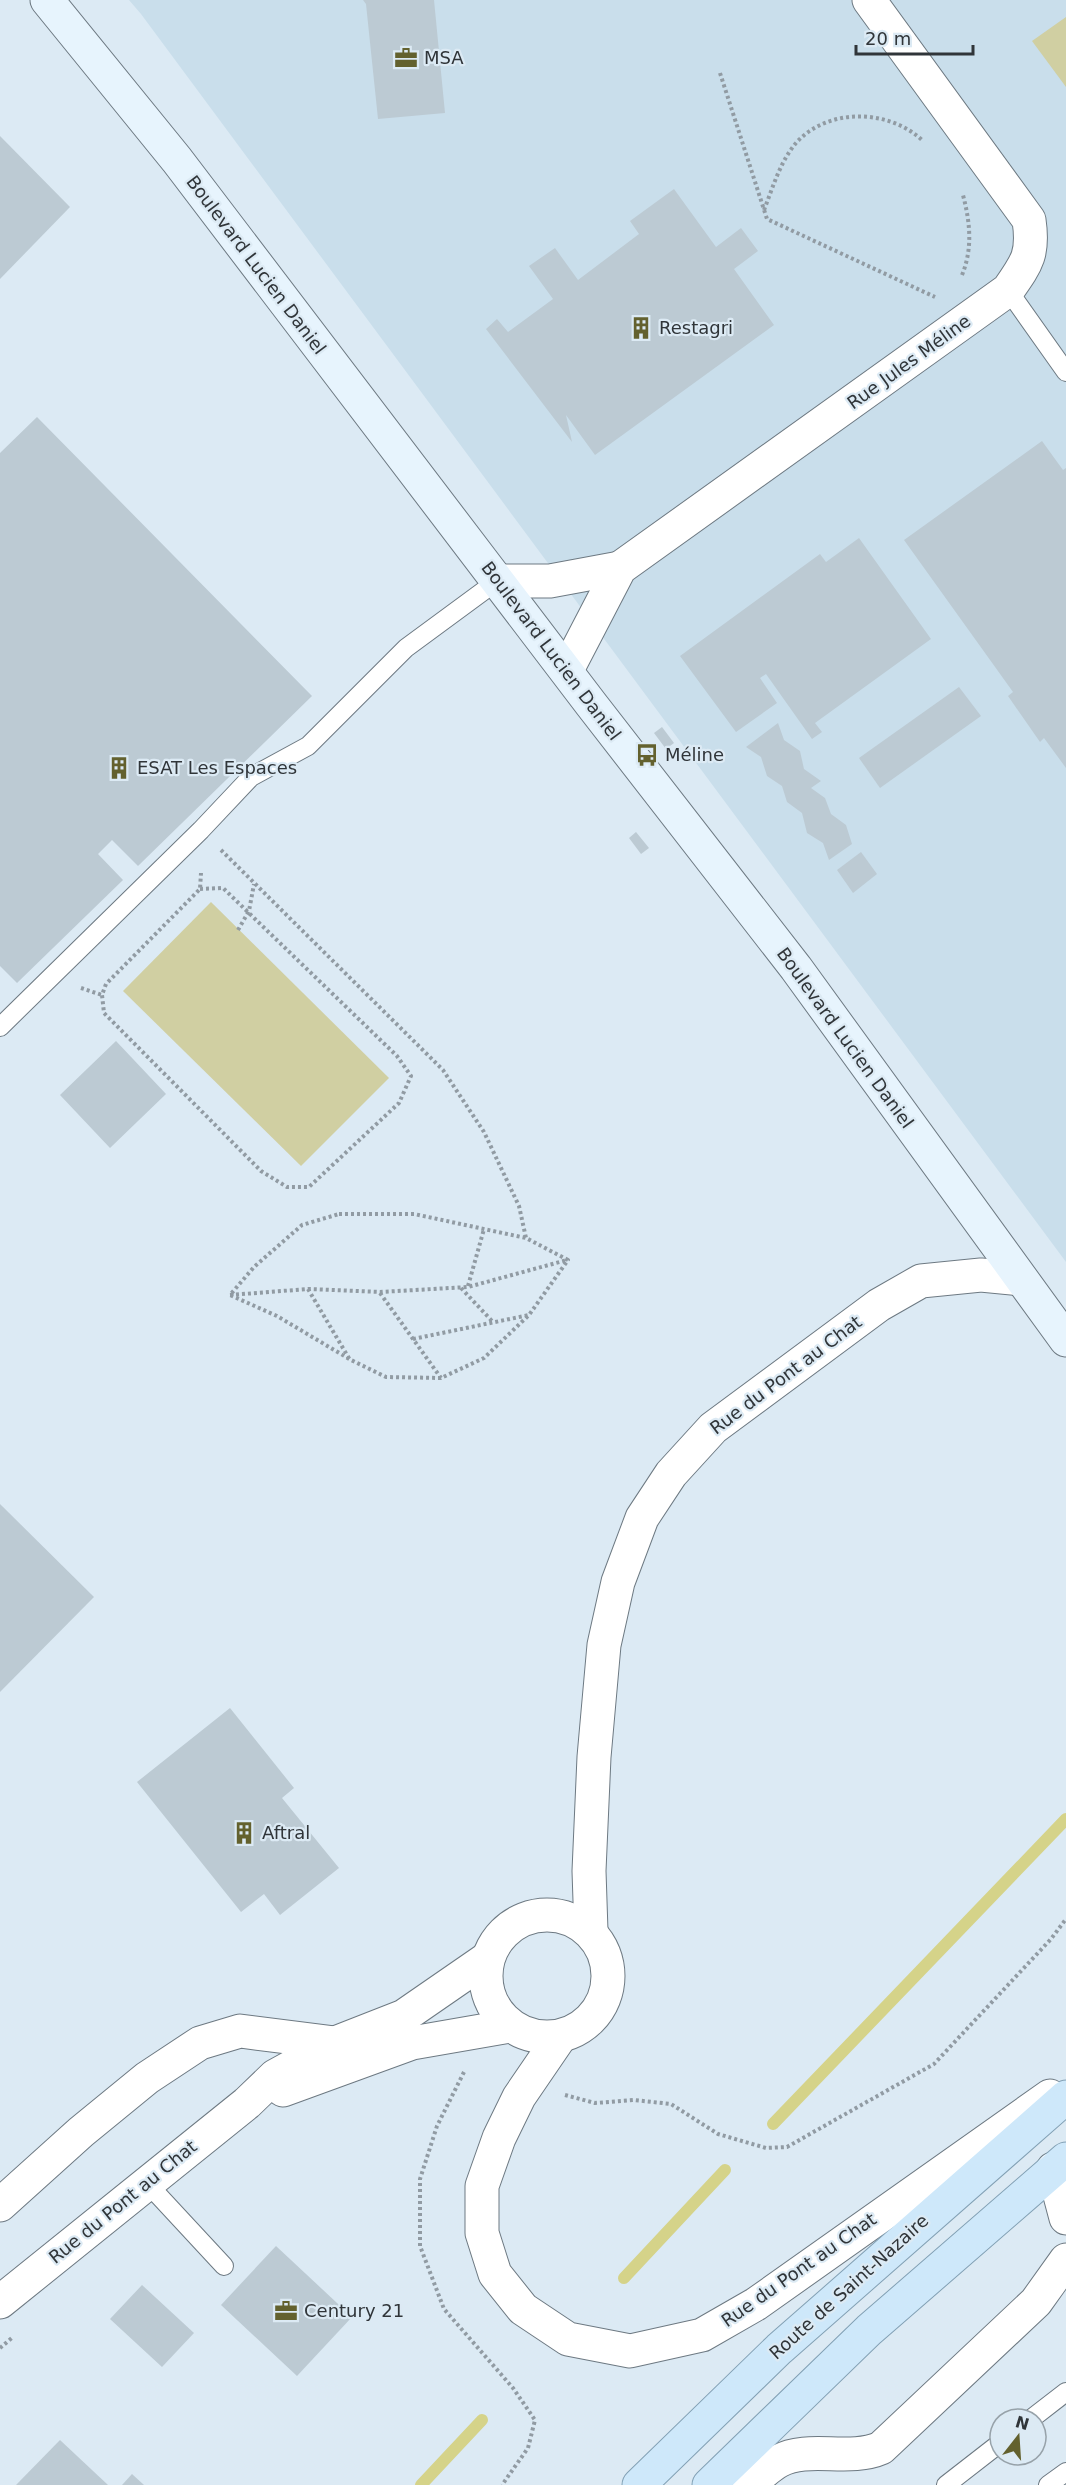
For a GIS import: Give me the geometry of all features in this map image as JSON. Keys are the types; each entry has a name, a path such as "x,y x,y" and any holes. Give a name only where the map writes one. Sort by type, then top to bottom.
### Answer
{"main road":[{"name":"Boulevard Lucien Daniel","path":"47,0 177,160 796,969 1066,1340"},
{"name":"Route de Saint-Nazaire","path":"639,2485 779,2349 1066,2097"},
{"path":"709,2485 868,2330 1012,2208 1060,2164"}],"street":[{"name":"Rue Jules Méline","path":"567,670 620,568 962,310 1008,290 1027,262 1031,235 1029,220 869,0"},
{"path":"497,581 550,581 620,568"},
{"name":"Rue du Pont au Chat","path":"591,1931 588,1871 594,1757 604,1645 618,1582 642,1518 671,1474 713,1428 879,1305 921,1281 981,1275 1021,1279"},
{"path":"544,1914 560,1915 591,1931 603,1949 609,1974 604,2002 591,2019 580,2028 560,2037 536,2037 510,2026 496,2010 484,1981 488,1958 500,1935 517,1922 544,1914"},
{"path":"247,2103 275,2076 335,2043 404,2016 488,1958"},
{"path":"247,2103 412,2043 510,2026"},
{"path":"0,2205 147,2078 200,2043 240,2031 335,2043"},
{"name":"Rue du Pont au Chat","path":"560,2037 519,2097 499,2138 482,2186 483,2233 495,2274 523,2309 568,2340 630,2351 702,2335 756,2304 1066,2085"},
{"name":"Rue du Pont au Chat","path":"0,2302 247,2103"},
{"path":"1060,2164 1066,2218"},
{"path":"749,2485 780,2460 806,2454 866,2455 881,2448 1036,2302 1066,2260"}],"lane":[{"path":"1008,290 1066,372"},
{"path":"0,1027 201,830 250,777 308,746 406,648 497,581"},
{"path":"147,2183 224,2266"},
{"path":"1047,2407 1066,2392"},
{"path":"946,2485 988,2452"},
{"path":"1048,2485 1066,2472"}],"path":[{"path":"720,73 767,219 962,310 970,243 968,213 961,190"},
{"path":"764,210 779,169 797,142 820,125 846,118 868,116 896,123 918,136 925,144"},
{"path":"201,830 443,1070 484,1132 519,1206 526,1238"},
{"path":"238,930 249,911 254,883"},
{"path":"223,888 249,911 397,1056 411,1076 399,1103 309,1187 287,1187 261,1171 104,1013 102,995 106,984 200,889 223,888"},
{"path":"230,1295 254,1268 302,1225 339,1214 414,1214 526,1238 568,1260"},
{"path":"468,1287 484,1229"},
{"path":"230,1295 308,1289 380,1292 468,1287 568,1260"},
{"path":"230,1295 278,1316 351,1360 386,1377 441,1378 484,1358 529,1315 568,1260"},
{"path":"460,1287 492,1321"},
{"path":"308,1289 351,1360"},
{"path":"380,1292 441,1378"},
{"path":"413,1338 529,1315"},
{"path":"564,2095 595,2103 634,2100 671,2104 718,2134 766,2148 787,2147 934,2064 1051,1939 1066,1919"},
{"path":"0,2348 17,2334"}],"shaded area":[{"path":"129,0 1066,0 1066,1262 141,14"}],"green space":[{"path":"1066,17 1066,87 1032,41"},
{"path":"211,902 389,1078 301,1166 123,991"}],"building":[{"name":"MSA","path":"363,0 434,0 445,113 378,119 366,4"},
{"path":"0,136 70,207 0,279"},
{"name":"Restagri","path":"674,189 716,247 741,228 758,251 734,269 774,325 595,455 566,415 572,442 486,329 497,319 508,332 553,299 529,266 555,248 578,280 639,234 630,221"},
{"name":"ESAT Les Espaces","path":"37,417 312,696 138,866 112,840 98,854 123,880 17,983 0,966 0,453"},
{"path":"1042,441 1063,470 1066,468 1066,768 1044,738 1040,742 1008,696 1013,692 904,540"},
{"path":"859,538 931,639 815,723 822,732 812,739 766,674 760,678 777,703 736,732 680,656 820,554 826,562"},
{"path":"959,687 981,716 880,788 859,758"},
{"path":"778,723 784,740 800,751 804,769 821,781 811,788 825,798 831,814 846,825 852,844 829,860 823,843 807,833 802,813 787,802 782,786 767,776 761,757 746,747"},
{"path":"662,727 674,743 666,749 654,733"},
{"path":"636,832 649,848 641,854 629,838"},
{"path":"861,852 877,874 853,893 837,870"},
{"path":"116,1041 166,1094 110,1148 60,1095"},
{"path":"0,1504 94,1597 0,1692"},
{"name":"Aftral","path":"230,1708 294,1788 282,1798 339,1868 280,1915 264,1894 241,1912 137,1782"},
{"name":"Century 21","path":"276,2246 352,2317 297,2376 221,2305"},
{"path":"142,2285 194,2333 162,2367 110,2319"},
{"path":"60,2440 108,2485 16,2485"},
{"path":"132,2474 144,2485 122,2485"}],"waterway":[{"path":"773,2124 1066,1819"},
{"path":"624,2278 725,2170"},
{"path":"421,2485 482,2420"}],"place":[{"name":"MSA","path":"406,58"},
{"name":"Restagri","path":"641,328"},
{"name":"Méline","path":"647,755"},
{"name":"ESAT Les Espaces","path":"119,768"},
{"name":"Aftral","path":"244,1833"},
{"name":"Century 21","path":"286,2311"}]}
